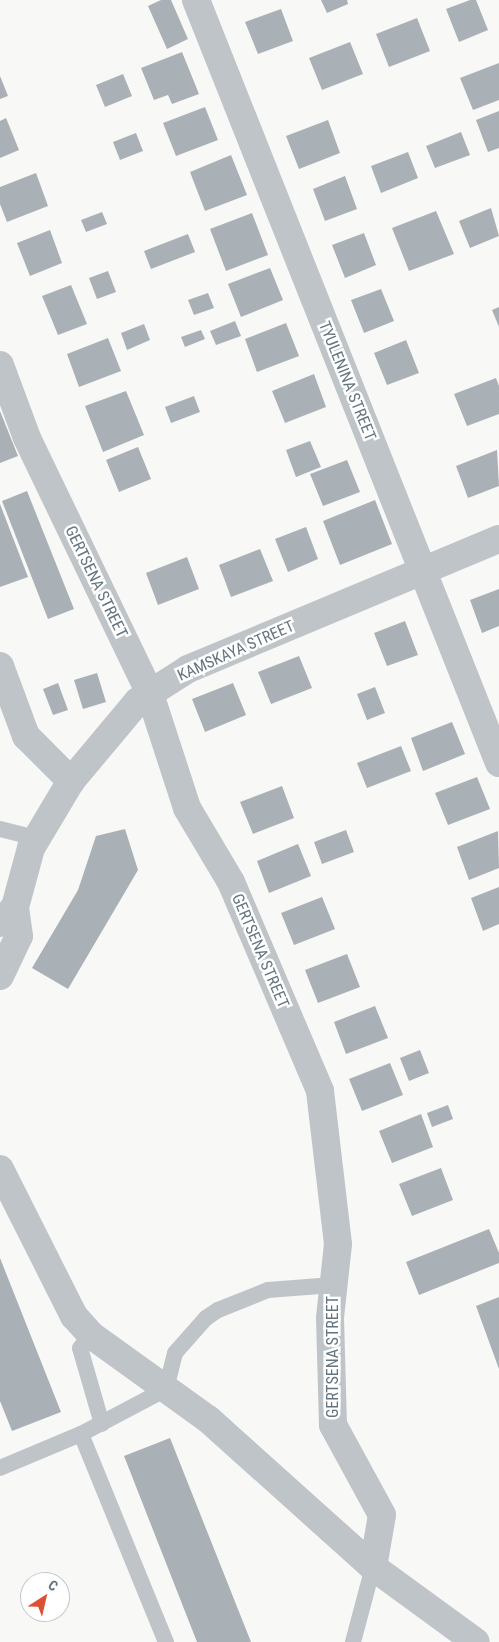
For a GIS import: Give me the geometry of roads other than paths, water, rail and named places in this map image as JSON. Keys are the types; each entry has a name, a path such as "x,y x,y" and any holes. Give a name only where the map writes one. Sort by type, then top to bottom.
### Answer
{"street":[{"name":"TYULENINA STREET","path":"196,0 499,763"},
{"name":"GERTSENA STREET","path":"0,365 27,438 150,694 188,808 231,882 320,1091 338,1244 330,1318 333,1425 382,1515 373,1567"},
{"name":"KAMSKAYA STREET","path":"8,915 32,848 71,781 112,730 138,702 188,670 499,538"},
{"path":"0,666 26,736 71,781"},
{"path":"0,976 19,936 8,915"},
{"path":"0,1169 74,1316 91,1335 208,1419 373,1567 476,1642"}],"lane":[{"path":"0,828 37,838"},
{"path":"0,1468 81,1434 166,1389 175,1353 206,1318 218,1310 268,1290 333,1285"},
{"path":"91,1335 80,1348 102,1424"},
{"path":"81,1434 166,1642"},
{"path":"353,1642 373,1567"}]}
